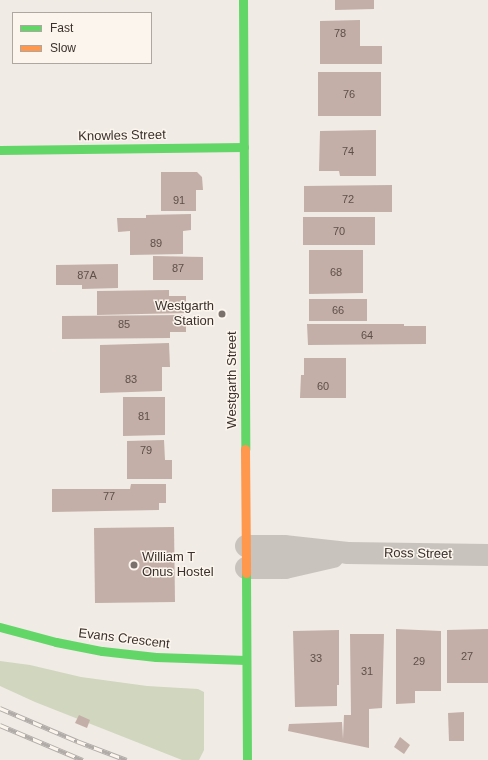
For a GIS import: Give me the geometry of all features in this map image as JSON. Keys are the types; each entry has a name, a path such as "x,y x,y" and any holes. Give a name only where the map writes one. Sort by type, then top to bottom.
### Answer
{"main road":[{"name":"Westgarth Street","path":"243,0 247,760"},
{"name":"Knowles Street","path":"0,150 244,147"},
{"name":"Evans Crescent","path":"0,627 56,642 102,651 156,657 246,660"}],"street":[{"name":"Ross Street","path":"246,546 284,546 348,553 488,555"},
{"name":"Ross Street","path":"246,568 285,568 348,553"}],"green space":[{"path":"0,661 30,665 81,677 147,686 198,689 204,692 204,750 199,760 182,760 35,702 0,686"}],"building":[{"path":"335,0 374,0 374,9 335,10"},
{"path":"360,20 360,46 382,46 382,64 320,64 320,21"},
{"path":"318,72 381,72 381,116 318,116"},
{"path":"376,130 376,176 340,176 339,171 319,171 320,131"},
{"path":"161,172 197,172 202,177 203,190 196,190 196,211 161,211"},
{"path":"392,185 392,212 304,212 304,186"},
{"path":"191,214 191,230 183,231 183,254 130,255 130,231 118,232 117,218 146,218 146,215"},
{"path":"303,217 375,217 375,245 303,245"},
{"path":"309,250 363,250 363,293 309,294"},
{"path":"153,256 203,257 203,280 153,280"},
{"path":"118,264 118,288 82,289 82,285 56,285 56,265"},
{"path":"169,290 169,296 186,296 186,313 97,315 97,291"},
{"path":"309,299 367,299 367,321 309,321"},
{"path":"186,315 186,332 170,332 170,338 62,339 62,316"},
{"path":"307,324 404,324 404,326 426,326 426,344 308,345"},
{"path":"169,343 170,367 162,367 162,391 100,393 100,345"},
{"path":"304,358 346,358 346,398 300,398 301,375 304,375"},
{"path":"123,397 165,397 165,435 123,436"},
{"path":"164,440 165,460 172,460 172,479 127,479 127,441"},
{"path":"131,484 166,484 166,503 159,503 159,510 52,512 52,489 130,489"},
{"name":"William T Onus Hostel","path":"174,527 175,602 95,603 94,528"},
{"path":"396,629 441,631 441,691 415,691 415,703 396,704"},
{"path":"488,629 488,683 447,683 447,630"},
{"path":"339,630 339,685 337,685 337,706 295,707 293,631"},
{"path":"350,634 384,634 382,708 369,709 369,748 288,731 289,724 342,722 343,739 344,715 351,715"},
{"path":"464,712 464,741 449,741 448,713"},
{"path":"79,715 90,720 87,728 75,723"},
{"path":"400,737 410,745 404,754 394,747"}],"railway":[{"path":"0,708 77,741 127,760"},
{"path":"0,725 83,760"}],"traffic: fast":[{"path":"243,0 245,449"},
{"path":"0,150 244,147"},
{"path":"246,573 247,760"},
{"path":"0,627 56,642 102,651 156,657 246,660"}],"traffic: slow":[{"path":"245,449 246,573"}],"place":[{"name":"Westgarth Station","path":"222,314"},
{"name":"William T Onus Hostel","path":"134,565"}]}
